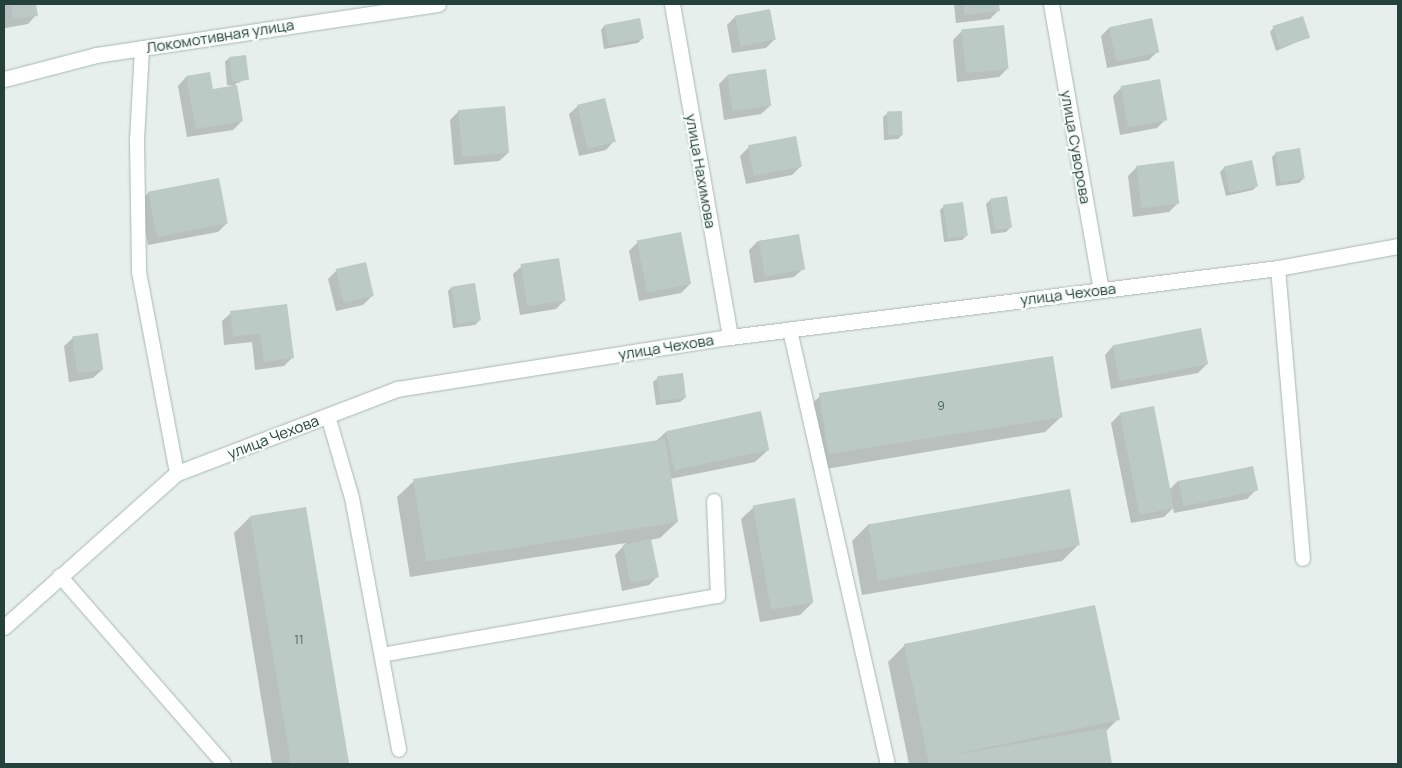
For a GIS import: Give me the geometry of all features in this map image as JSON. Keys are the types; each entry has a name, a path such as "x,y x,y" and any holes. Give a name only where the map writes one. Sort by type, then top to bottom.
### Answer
{"street":[{"name":"Локомотивная улица","path":"4,79 96,55 438,4"},
{"name":"улица Нахимова","path":"672,4 730,337"},
{"name":"улица Суворова","path":"1051,4 1101,290"},
{"name":"улица Чехова","path":"4,627 177,473 397,389 730,337 1278,268 1398,246"}],"lane":[{"path":"142,48 137,141 139,272 177,473"},
{"path":"1278,268 1303,559"},
{"path":"790,330 888,764"},
{"path":"328,416 352,498 400,750"},
{"path":"382,654 718,596 714,501"},
{"path":"60,576 224,764"}],"building":[{"path":"11,4 36,4 38,16 13,19"},
{"path":"963,4 999,4 1000,11 965,15"},
{"path":"770,9 776,39 741,46 735,16"},
{"path":"1303,16 1310,38 1280,48 1273,26"},
{"path":"640,18 644,39 609,45 605,25"},
{"path":"1152,18 1159,52 1116,61 1109,27"},
{"path":"1004,25 1009,69 966,73 961,29"},
{"path":"246,55 249,80 232,82 229,57"},
{"path":"766,69 771,106 733,111 727,74"},
{"path":"210,72 213,89 237,85 243,121 196,129 186,76"},
{"path":"1160,79 1167,120 1128,127 1121,86"},
{"path":"605,98 616,142 588,149 577,105"},
{"path":"505,106 509,153 462,157 458,110"},
{"path":"902,111 903,135 888,136 887,112"},
{"path":"796,136 802,166 754,176 748,145"},
{"path":"1300,148 1305,179 1280,183 1275,152"},
{"path":"1252,160 1258,186 1230,193 1224,167"},
{"path":"1174,161 1179,204 1142,208 1136,166"},
{"path":"219,178 228,223 157,237 148,192"},
{"path":"1007,196 1012,228 995,230 990,199"},
{"path":"963,202 968,236 948,238 943,205"},
{"path":"681,232 691,284 647,293 637,241"},
{"path":"799,234 805,269 765,277 759,241"},
{"path":"559,258 566,300 527,307 520,264"},
{"path":"366,262 374,296 344,303 336,269"},
{"path":"475,283 481,321 457,324 451,287"},
{"path":"287,304 294,358 264,362 260,333 233,337 230,311"},
{"path":"1201,328 1208,364 1120,381 1113,345"},
{"path":"98,333 103,370 77,373 72,337"},
{"path":"1053,356 1063,417 829,454 819,393"},
{"path":"683,373 686,398 660,401 657,376"},
{"path":"1154,406 1174,508 1139,515 1120,413"},
{"path":"761,411 769,450 674,470 666,431"},
{"path":"665,439 678,522 426,562 413,479"},
{"path":"1253,466 1258,490 1184,506 1179,482"},
{"path":"1070,489 1080,545 878,581 868,525"},
{"path":"795,498 813,602 771,610 753,505"},
{"path":"306,507 349,763 344,764 291,764 250,516"},
{"path":"651,539 659,577 631,583 623,545"},
{"path":"1095,605 1120,720 941,757 1106,728 1112,764 929,764 904,644"}]}
